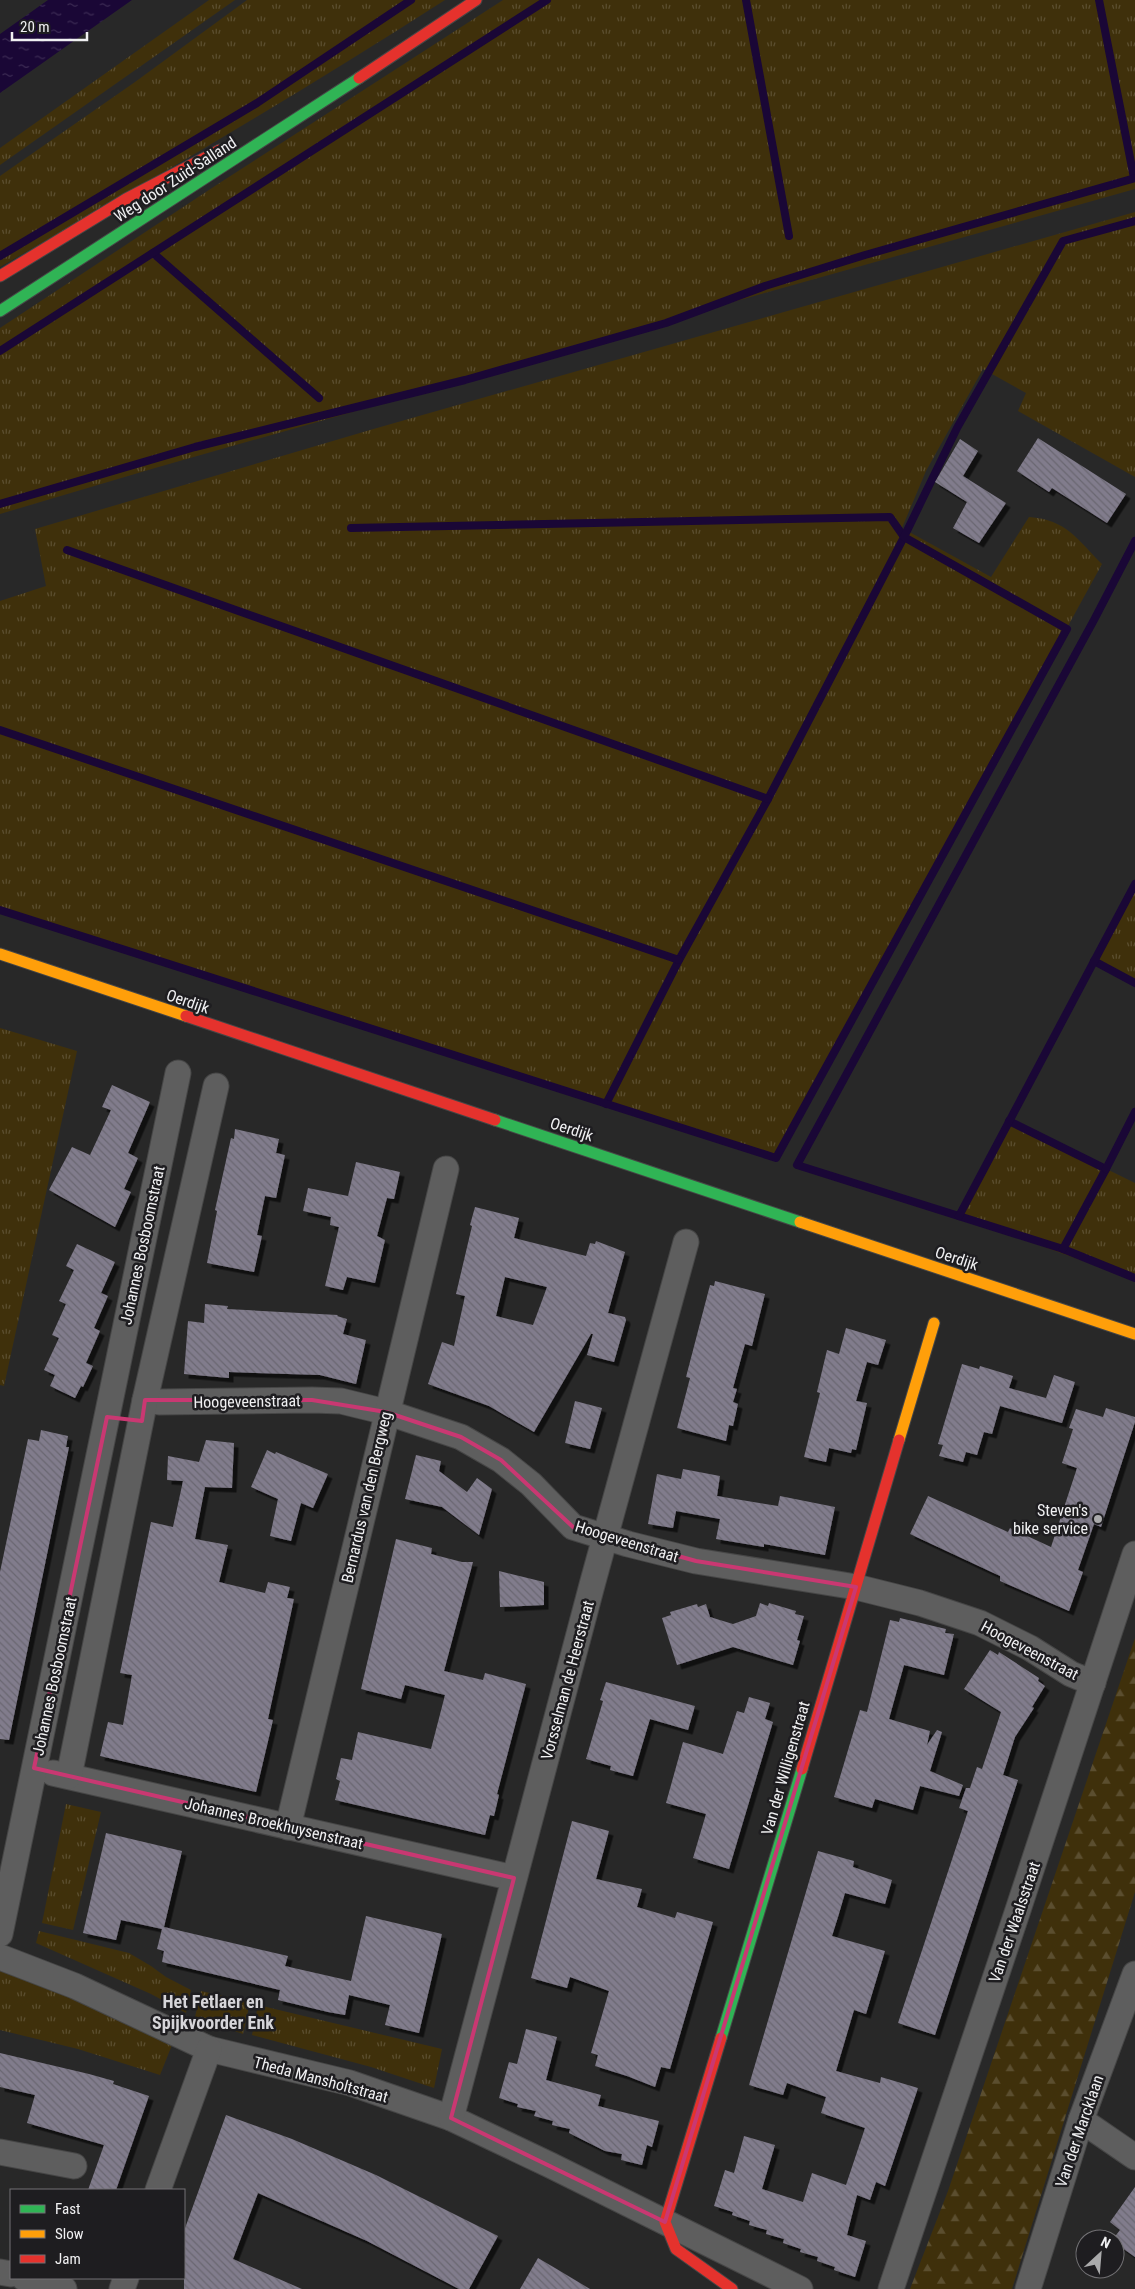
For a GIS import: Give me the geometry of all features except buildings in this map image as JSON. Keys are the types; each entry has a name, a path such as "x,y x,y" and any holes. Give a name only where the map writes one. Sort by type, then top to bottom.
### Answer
{"street":[{"name":"Weg door Zuid-Salland","path":"0,311 368,73 476,0"},
{"name":"Weg door Zuid-Salland","path":"247,136 368,73"},
{"name":"Weg door Zuid-Salland","path":"0,276 126,200 230,145"},
{"name":"Oerdijk","path":"0,954 1135,1334"},
{"name":"Johannes Bosboomstraat","path":"0,1934 178,1074"},
{"name":"Johannes Bosboomstraat","path":"68,1776 143,1410 216,1086"},
{"name":"Bernardus van den Bergweg","path":"288,1826 386,1412 446,1169"},
{"name":"Vorsselman de Heerstraat","path":"451,2118 605,1537 686,1242"},
{"name":"Van der Willigenstraat","path":"665,2222 762,1905 934,1322"},
{"name":"Hoogeveenstraat","path":"143,1410 159,1402 312,1400 342,1402 386,1412 460,1437 501,1460 531,1484 573,1527 696,1561 856,1587 920,1603 980,1623 1030,1648 1071,1674 1093,1683"},
{"path":"107,1417 143,1410"},
{"name":"Van der Waalsstraat","path":"891,2289 1135,1554"},
{"name":"Johannes Broekhuysenstraat","path":"34,1768 514,1878"},
{"name":"Theda Mansholtstraat","path":"0,1958 74,1986 209,2049 350,2083 451,2118 800,2289"},
{"name":"Van der Marcklaan","path":"1028,2289 1081,2120 1135,1974"},
{"path":"158,2189 209,2049"},
{"path":"1081,2120 1135,2157"},
{"path":"0,2152 74,2166"},
{"path":"665,2222 676,2248 732,2289"},
{"path":"28,2279 64,2289"}],"highlighted area":[{"path":"145,1400 312,1400 386,1412 461,1437 501,1460 573,1527 696,1561 856,1587 665,2222 451,2118 514,1878 34,1768 107,1417 142,1421"}],"green space":[{"path":"209,0 235,0 0,165 0,148"},
{"path":"247,0 445,0 224,136 0,267 0,176 135,82"},
{"path":"503,0 1135,0 1135,189 669,320 666,323 0,514 0,328 218,184"},
{"path":"1135,212 1135,477 1018,411 1026,393 983,369 926,471 902,528 991,577 1029,517 1042,519 1053,522 1070,532 1102,564 776,1158 497,1071 0,910 0,601 46,586 35,529 370,430"},
{"path":"1135,884 1135,983 1094,961"},
{"path":"0,1028 77,1051 4,1386 0,1385"},
{"path":"1009,1121 1135,1183 1135,1280 959,1216"},
{"path":"1135,1638 1135,1892 1012,2289 910,2289 948,2191"},
{"path":"66,1804 101,1812 73,1930 42,1923"},
{"path":"39,1931 129,1953 166,1977 191,1990 186,2013 151,1994 36,1943"},
{"path":"0,1969 77,1997 172,2045 160,2075 78,2049 0,2030"},
{"path":"201,1991 250,2002 243,2034 195,2017"},
{"path":"258,2005 442,2049 434,2088 371,2067 252,2035"}],"water":[{"path":"48,0 132,0 0,93 0,34"}],"waterway":[{"path":"0,256 257,103 411,0"},
{"path":"0,351 547,0"},
{"path":"746,0 789,236"},
{"path":"1099,0 1134,178"},
{"path":"0,504 195,447 465,380 666,323 765,286 865,255 1135,178"},
{"path":"0,910 776,1158 1067,629 904,537 957,428 1063,241 1135,221"},
{"path":"153,253 319,398"},
{"path":"351,528 890,517 904,537 768,799 679,960 606,1104"},
{"path":"1135,541 1094,620 797,1165 1063,1249 1135,1278"},
{"path":"67,550 768,799"},
{"path":"0,730 679,960"},
{"path":"959,1216 1135,884"},
{"path":"1094,961 1135,983"},
{"path":"1106,1169 1135,1112"},
{"path":"1009,1121 1106,1169 1063,1249"}],"traffic: fast":[{"path":"0,311 359,78"},
{"path":"495,1120 800,1222"},
{"path":"721,2038 802,1769"}],"traffic: slow":[{"path":"0,954 186,1016"},
{"path":"800,1222 1135,1334"},
{"path":"899,1440 934,1323"}],"traffic: jam":[{"path":"359,78 476,0"},
{"path":"0,276 126,199 220,150"},
{"path":"186,1016 495,1120"},
{"path":"802,1769 899,1440"},
{"path":"721,2038 665,2222 676,2249 732,2289"}],"place":[{"name":"Steven's bike service","path":"1098,1519"}],"district":[{"name":"Het Fetlaer en Spijkvoorder Enk","path":"213,2012"}]}
